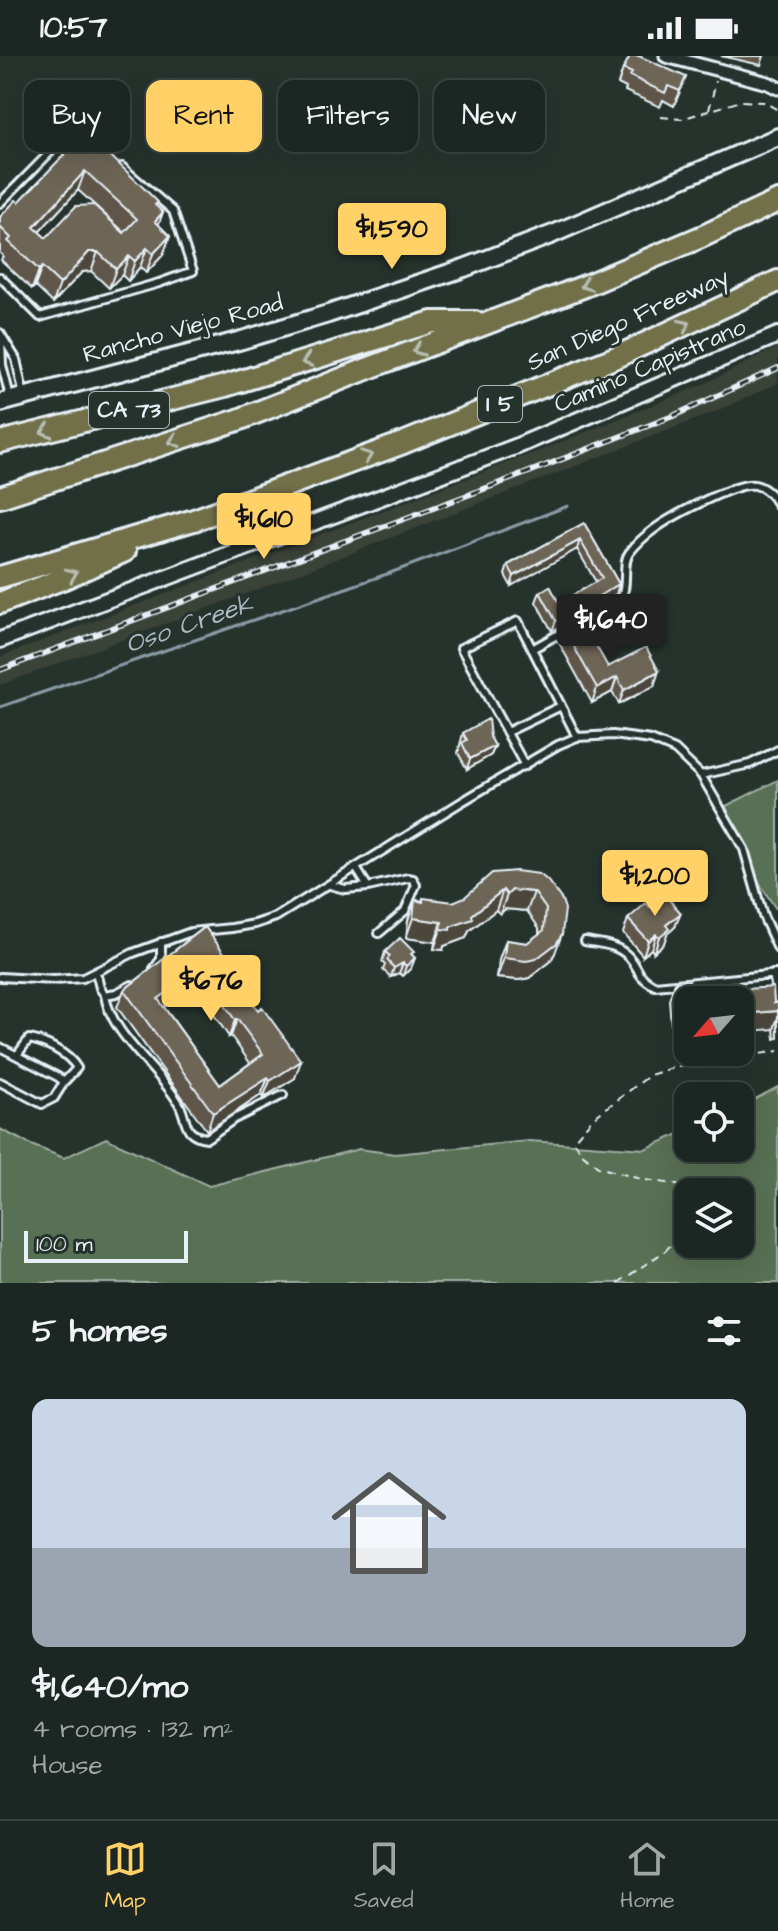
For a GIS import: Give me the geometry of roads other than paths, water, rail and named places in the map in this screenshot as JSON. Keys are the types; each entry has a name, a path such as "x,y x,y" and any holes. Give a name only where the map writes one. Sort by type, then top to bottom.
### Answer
{"highway":[{"name":"San Diego Freeway","path":"0,497 238,420 585,286 778,201"},
{"name":"San Diego Freeway","path":"0,577 194,520 403,443 614,358 778,281"},
{"name":"CA 73","path":"0,442 225,386 432,322 491,322"},
{"path":"0,603 194,520"}],"main road":[{"name":"Rancho Viejo Road","path":"11,400 242,340 464,268 553,234 778,137"}],"street":[{"path":"666,56 778,88"},
{"name":"Camino Capistrano","path":"0,640 515,447 778,335"}],"lane":[{"path":"0,203 50,152"},
{"path":"0,277 40,317 193,271 173,211 118,165"},
{"path":"0,333 16,359 11,400"},
{"path":"0,333 2,365 11,400"},
{"path":"532,649 621,599 626,590 628,554 653,530 719,494 752,484 763,488 778,505"},
{"path":"525,766 461,648 518,621 577,737"},
{"path":"507,732 561,706"},
{"path":"0,977 83,978 133,953 191,932 255,924 276,917 558,745 577,737 613,735 651,740 675,750 701,775 744,849 763,916 778,949"},
{"path":"701,775 750,764 778,750"},
{"path":"356,868 368,887"},
{"path":"330,885 345,889 413,879 416,885 405,911 379,933"},
{"path":"585,941 612,946 629,957 641,978 655,986 776,974 778,1000"},
{"path":"105,995 131,985 154,968 161,959 161,942"},
{"path":"96,972 107,1006 124,1034 179,1103 188,1128 194,1135 207,1138 234,1119 283,1095"},
{"path":"0,1082 42,1104 54,1098 77,1068 73,1061 43,1041 29,1039 17,1055"},
{"path":"0,1047 64,1082"}],"waterway":[{"name":"Oso Creek","path":"0,707 390,573 568,506"}],"railway":[{"path":"0,670 524,474 673,416 778,368"}]}
